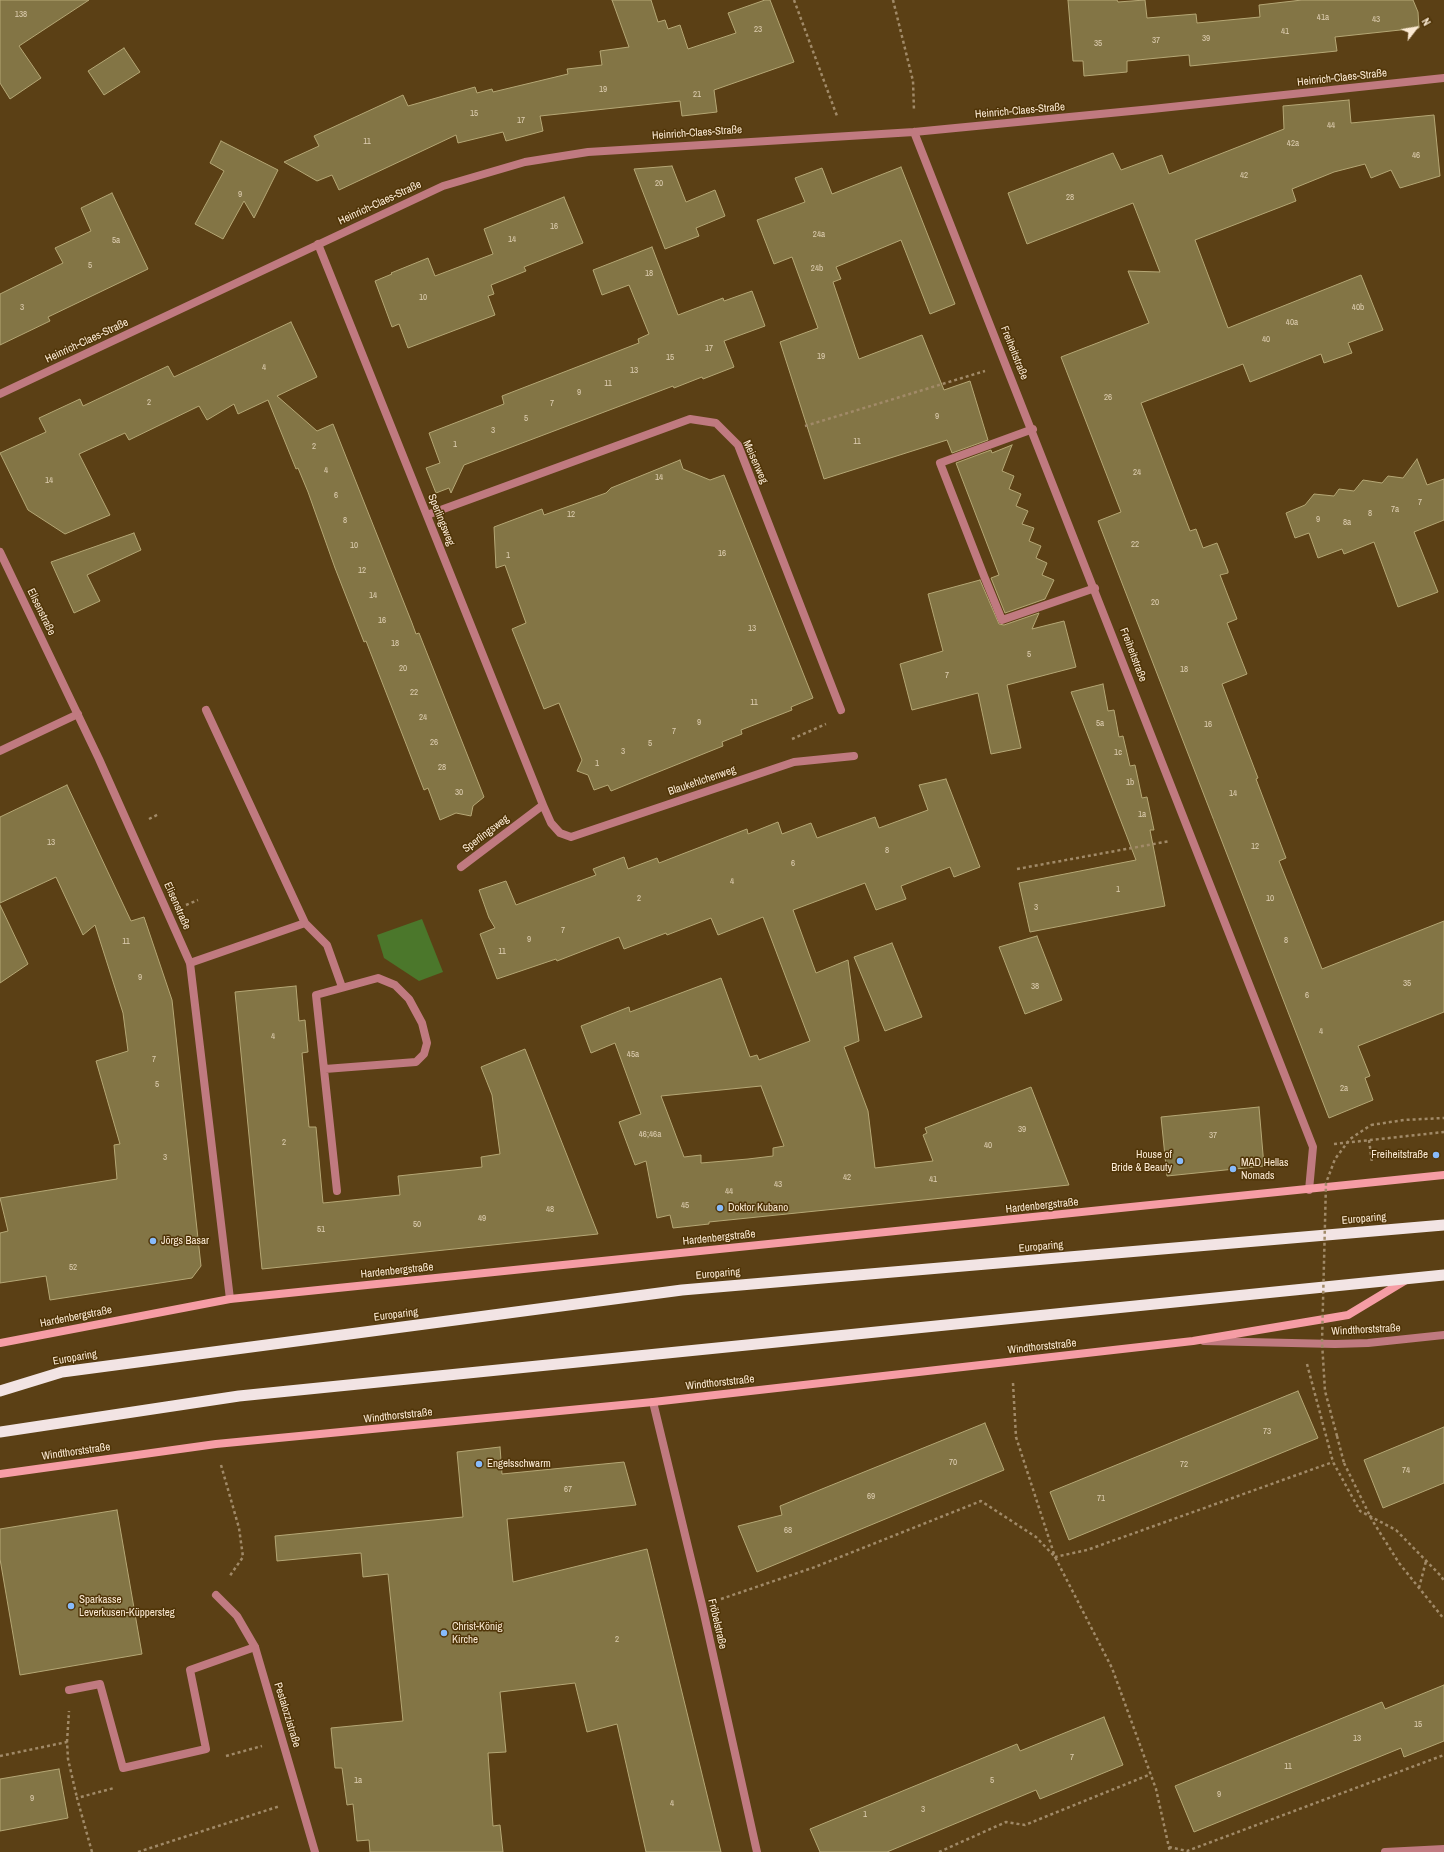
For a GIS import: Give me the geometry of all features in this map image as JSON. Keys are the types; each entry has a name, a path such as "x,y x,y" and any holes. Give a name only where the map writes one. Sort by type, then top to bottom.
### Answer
{"highway":[{"name":"Europaring","path":"0,1390 62,1372 682,1290 1444,1225"},
{"path":"0,1432 239,1396 1410,1277 1444,1275"}],"main road":[{"name":"Hardenbergstraße","path":"0,1343 230,1299 1309,1190 1444,1175"},
{"path":"1193,1341 1348,1315 1410,1277"},
{"name":"Windthorststraße","path":"0,1474 216,1444 653,1402 1193,1341"}],"street":[{"name":"Heinrich-Claes-Straße","path":"0,394 443,186 525,162 588,152 844,135 914,132 1152,109 1444,78"},
{"name":"Freiheitstraße","path":"914,132 1033,429 1314,1146 1309,1190"},
{"name":"Sperlingsweg","path":"318,244 543,805 551,823 560,833"},
{"name":"Meisenweg","path":"427,515 690,419 716,423 738,445 841,710"},
{"path":"1033,429 940,462 984,576 1002,620 1095,588"},
{"name":"Elisenstraße","path":"0,552 100,759 190,963 230,1299"},
{"path":"206,710 305,923 327,945 342,987"},
{"path":"0,751 78,714"},
{"name":"Blaukehlchenweg","path":"560,833 571,837 794,762 854,756"},
{"name":"Sperlingsweg","path":"461,867 543,805"},
{"path":"190,963 305,923"},
{"path":"325,1069 416,1062 424,1054 427,1043 422,1024 409,999 395,986 378,978 316,995 337,1191"},
{"name":"Windthorststraße","path":"1193,1341 1303,1342 1335,1344 1368,1343 1444,1335"},
{"name":"Fröbelstraße","path":"653,1402 702,1605 757,1852"},
{"name":"Pestalozzistraße","path":"216,1596 237,1616 255,1647 301,1799 315,1852"},
{"path":"69,1690 100,1684 123,1768 206,1749 190,1670 255,1647"},
{"path":"1385,1852 1444,1849"}],"path":[{"path":"794,0 844,135"},
{"path":"893,0 913,81 914,132"},
{"path":"805,426 1006,364"},
{"path":"794,762 788,741 828,724 841,710"},
{"path":"1017,869 1192,837"},
{"path":"1444,1118 1404,1120 1371,1125 1350,1138 1334,1159 1326,1183 1322,1342 1325,1391 1344,1463 1372,1520 1399,1563 1444,1619"},
{"path":"1314,1146 1444,1132"},
{"path":"1303,1342 1307,1369 1333,1462 1360,1511 1396,1530 1441,1576 1444,1581"},
{"path":"1011,1362 1016,1437 1055,1557 1112,1668 1156,1789 1170,1852"},
{"path":"216,1444 239,1528 243,1557 216,1596"},
{"path":"1055,1557 1087,1550 1333,1462"},
{"path":"702,1605 815,1567 981,1500 1036,1537 1055,1557"},
{"path":"1419,1588 1426,1561"},
{"path":"69,1690 67,1742 68,1758 77,1798"},
{"path":"0,1756 67,1742"},
{"path":"1169,1847 1187,1851 1444,1755"},
{"path":"940,1852 1006,1822 1025,1825 1151,1774"},
{"path":"138,1852 301,1799"}],"green space":[{"path":"422,919 443,972 419,981 384,958 377,935"}],"building":[{"path":"0,0 89,0 19,46 41,78 10,99 0,83"},
{"path":"612,0 651,0 658,22 665,20 668,29 680,25 688,49 736,33 728,13 765,0 770,0 794,62 714,90 717,112 682,116 680,101 540,116 543,131 506,141 503,132 458,143 456,135 339,190 332,175 317,181 284,162 319,146 314,136 403,95 408,106 475,87 477,93 492,89 493,92 568,74 567,69 602,65 600,51 629,47"},
{"path":"1068,0 1117,0 1118,2 1145,0 1147,18 1196,14 1197,23 1260,17 1259,5 1302,0 1413,0 1418,12 1419,28 1335,37 1337,51 1190,66 1189,55 1127,61 1127,72 1084,76 1083,61 1073,61"},
{"path":"124,48 140,72 104,95 88,71"},
{"path":"1349,100 1351,123 1434,115 1440,176 1400,188 1391,170 1371,178 1365,164 1334,172 1292,189 1296,201 1195,240 1228,328 1361,275 1383,330 1348,343 1352,353 1324,363 1321,354 1250,382 1243,364 1141,403 1190,531 1196,529 1203,548 1217,543 1228,571 1228,573 1220,575 1237,619 1227,623 1247,674 1222,684 1258,778 1256,779 1286,858 1279,861 1322,969 1444,921 1444,1012 1358,1046 1370,1076 1365,1078 1373,1100 1329,1118 1098,521 1121,512 1061,357 1149,323 1128,271 1160,272 1133,203 1027,244 1008,193 1113,153 1121,170 1162,155 1169,174 1284,129 1283,106"},
{"path":"221,141 278,170 254,218 244,201 223,239 195,224 224,171 210,163"},
{"path":"672,166 686,202 715,190 725,216 696,228 699,236 665,249 634,169"},
{"path":"901,167 955,304 930,314 901,240 836,267 841,279 833,282 859,359 922,335 944,390 970,381 988,440 952,453 947,440 824,479 780,342 818,328 792,257 774,264 757,220 805,202 795,178 822,168 832,194"},
{"path":"112,193 148,269 48,317 50,321 0,345 0,294 63,263 55,248 91,231 81,208"},
{"path":"564,197 583,243 524,267 526,271 491,285 494,294 488,296 495,315 408,348 399,324 392,327 375,281 428,258 435,276 493,254 484,229"},
{"path":"652,247 678,315 723,298 724,301 752,291 765,326 724,341 734,367 703,379 702,377 674,388 673,386 464,465 451,493 449,488 436,493 426,468 440,463 429,433 504,404 502,396 639,343 638,339 649,334 629,285 602,295 593,270"},
{"path":"291,322 317,377 277,396 317,431 333,424 416,634 419,633 484,797 473,806 471,816 456,813 440,820 428,788 424,790 366,641 364,642 335,568 308,492 298,468 296,469 268,400 238,414 234,404 207,420 199,406 129,440 125,433 79,454 110,515 65,534 28,510 0,453 46,432 39,418 80,399 83,406 168,366 174,377"},
{"path":"1012,445 1002,471 1014,476 1009,489 1021,494 1016,506 1028,511 1022,524 1034,528 1029,541 1041,546 1036,558 1047,563 1042,575 1054,580 1045,599 1005,613 991,578 999,575 956,463 991,450 992,453"},
{"path":"1417,459 1427,485 1444,479 1444,520 1414,532 1438,592 1398,607 1374,542 1344,554 1342,549 1318,558 1309,533 1295,538 1286,513 1305,505 1314,494 1334,496 1339,489 1354,491 1363,480 1382,483 1388,476 1403,478"},
{"path":"680,460 683,469 710,480 724,475 813,698 791,707 792,710 741,730 742,734 722,742 723,746 611,791 608,785 594,790 588,775 577,771 582,760 559,703 544,709 512,629 526,623 505,565 496,568 494,527 542,509 544,515 606,493 611,488"},
{"path":"134,533 141,550 87,575 100,601 74,613 51,562"},
{"path":"980,580 999,624 1004,625 1039,613 1032,629 1064,621 1076,667 1007,685 1021,748 991,754 978,693 912,710 900,664 943,651 928,594"},
{"path":"1103,684 1108,711 1114,710 1119,737 1123,736 1130,766 1135,765 1142,798 1147,797 1154,830 1150,830 1165,906 1030,932 1019,883 1136,860 1071,692"},
{"path":"946,779 980,867 954,877 950,867 901,886 906,899 876,910 865,883 793,910 816,973 848,960 859,1041 844,1047 868,1111 875,1168 933,1161 923,1135 927,1133 925,1128 1031,1087 1069,1185 709,1222 709,1224 673,1228 670,1215 657,1218 646,1161 635,1165 619,1122 641,1114 615,1043 591,1053 581,1026 629,1007 630,1012 721,978 750,1057 757,1055 759,1060 810,1041 763,917 718,935 711,918 667,935 666,933 624,949 619,937 557,961 556,959 497,979 480,934 495,928 489,918 479,890 506,881 516,905 596,875 593,869 624,857 628,869 657,858 659,863 747,829 748,834 778,822 782,834 811,823 817,838 875,817 879,828 928,810 919,785","holes":["761,1086 784,1146 773,1148 773,1156 748,1159 701,1163 701,1155 684,1157 661,1096"]},
{"path":"67,785 131,921 144,917 172,1000 201,1266 192,1278 50,1300 46,1276 0,1283 0,1233 8,1231 0,1198 117,1179 114,1145 120,1144 96,1061 128,1051 123,1013 95,925 83,935 56,877 0,903 0,817"},
{"path":"0,905 28,964 0,983"},
{"path":"1037,936 1062,1000 1025,1014 999,947"},
{"path":"892,943 922,1017 885,1031 854,957"},
{"path":"296,986 299,1021 305,1020 308,1052 302,1053 309,1127 316,1127 323,1203 400,1195 398,1176 482,1167 481,1157 500,1154 492,1095 481,1067 525,1049 598,1234 262,1269 235,992"},
{"path":"1259,1107 1264,1166 1167,1176 1161,1117"},
{"path":"1298,1391 1318,1438 1069,1540 1050,1492"},
{"path":"985,1423 1004,1470 757,1572 738,1526 782,1515 780,1506"},
{"path":"1444,1427 1444,1483 1383,1508 1364,1460"},
{"path":"500,1447 502,1474 624,1462 636,1505 507,1519 513,1582 647,1549 721,1852 646,1852 617,1724 587,1732 575,1683 500,1692 506,1752 488,1753 493,1826 500,1825 503,1852 370,1852 369,1840 357,1841 353,1804 347,1805 342,1768 335,1768 331,1728 403,1721 388,1574 363,1577 361,1553 277,1561 275,1536 463,1517 457,1452"},
{"name":"Sparkasse Leverkusen-Küppersteg","path":"117,1510 142,1654 20,1675 0,1559 0,1529"},
{"path":"1444,1685 1444,1741 1404,1757 1401,1748 1194,1832 1175,1786 1382,1702 1385,1709"},
{"path":"1104,1717 1123,1765 1040,1799 1036,1790 887,1852 820,1852 810,1829 1017,1744 1020,1751"},
{"path":"59,1769 68,1818 0,1831 0,1779"}],"place":[{"name":"Freiheitstraße","path":"1436,1155"},
{"name":"House of Bride & Beauty","path":"1180,1161"},
{"name":"MAD Hellas Nomads","path":"1233,1169"},
{"name":"Doktor Kubano","path":"720,1208"},
{"name":"Jörgs Basar","path":"153,1241"},
{"name":"Engelsschwarm","path":"479,1464"},
{"name":"Sparkasse Leverkusen-Küppersteg","path":"71,1606"},
{"name":"Christ-König Kirche","path":"444,1633"}]}
